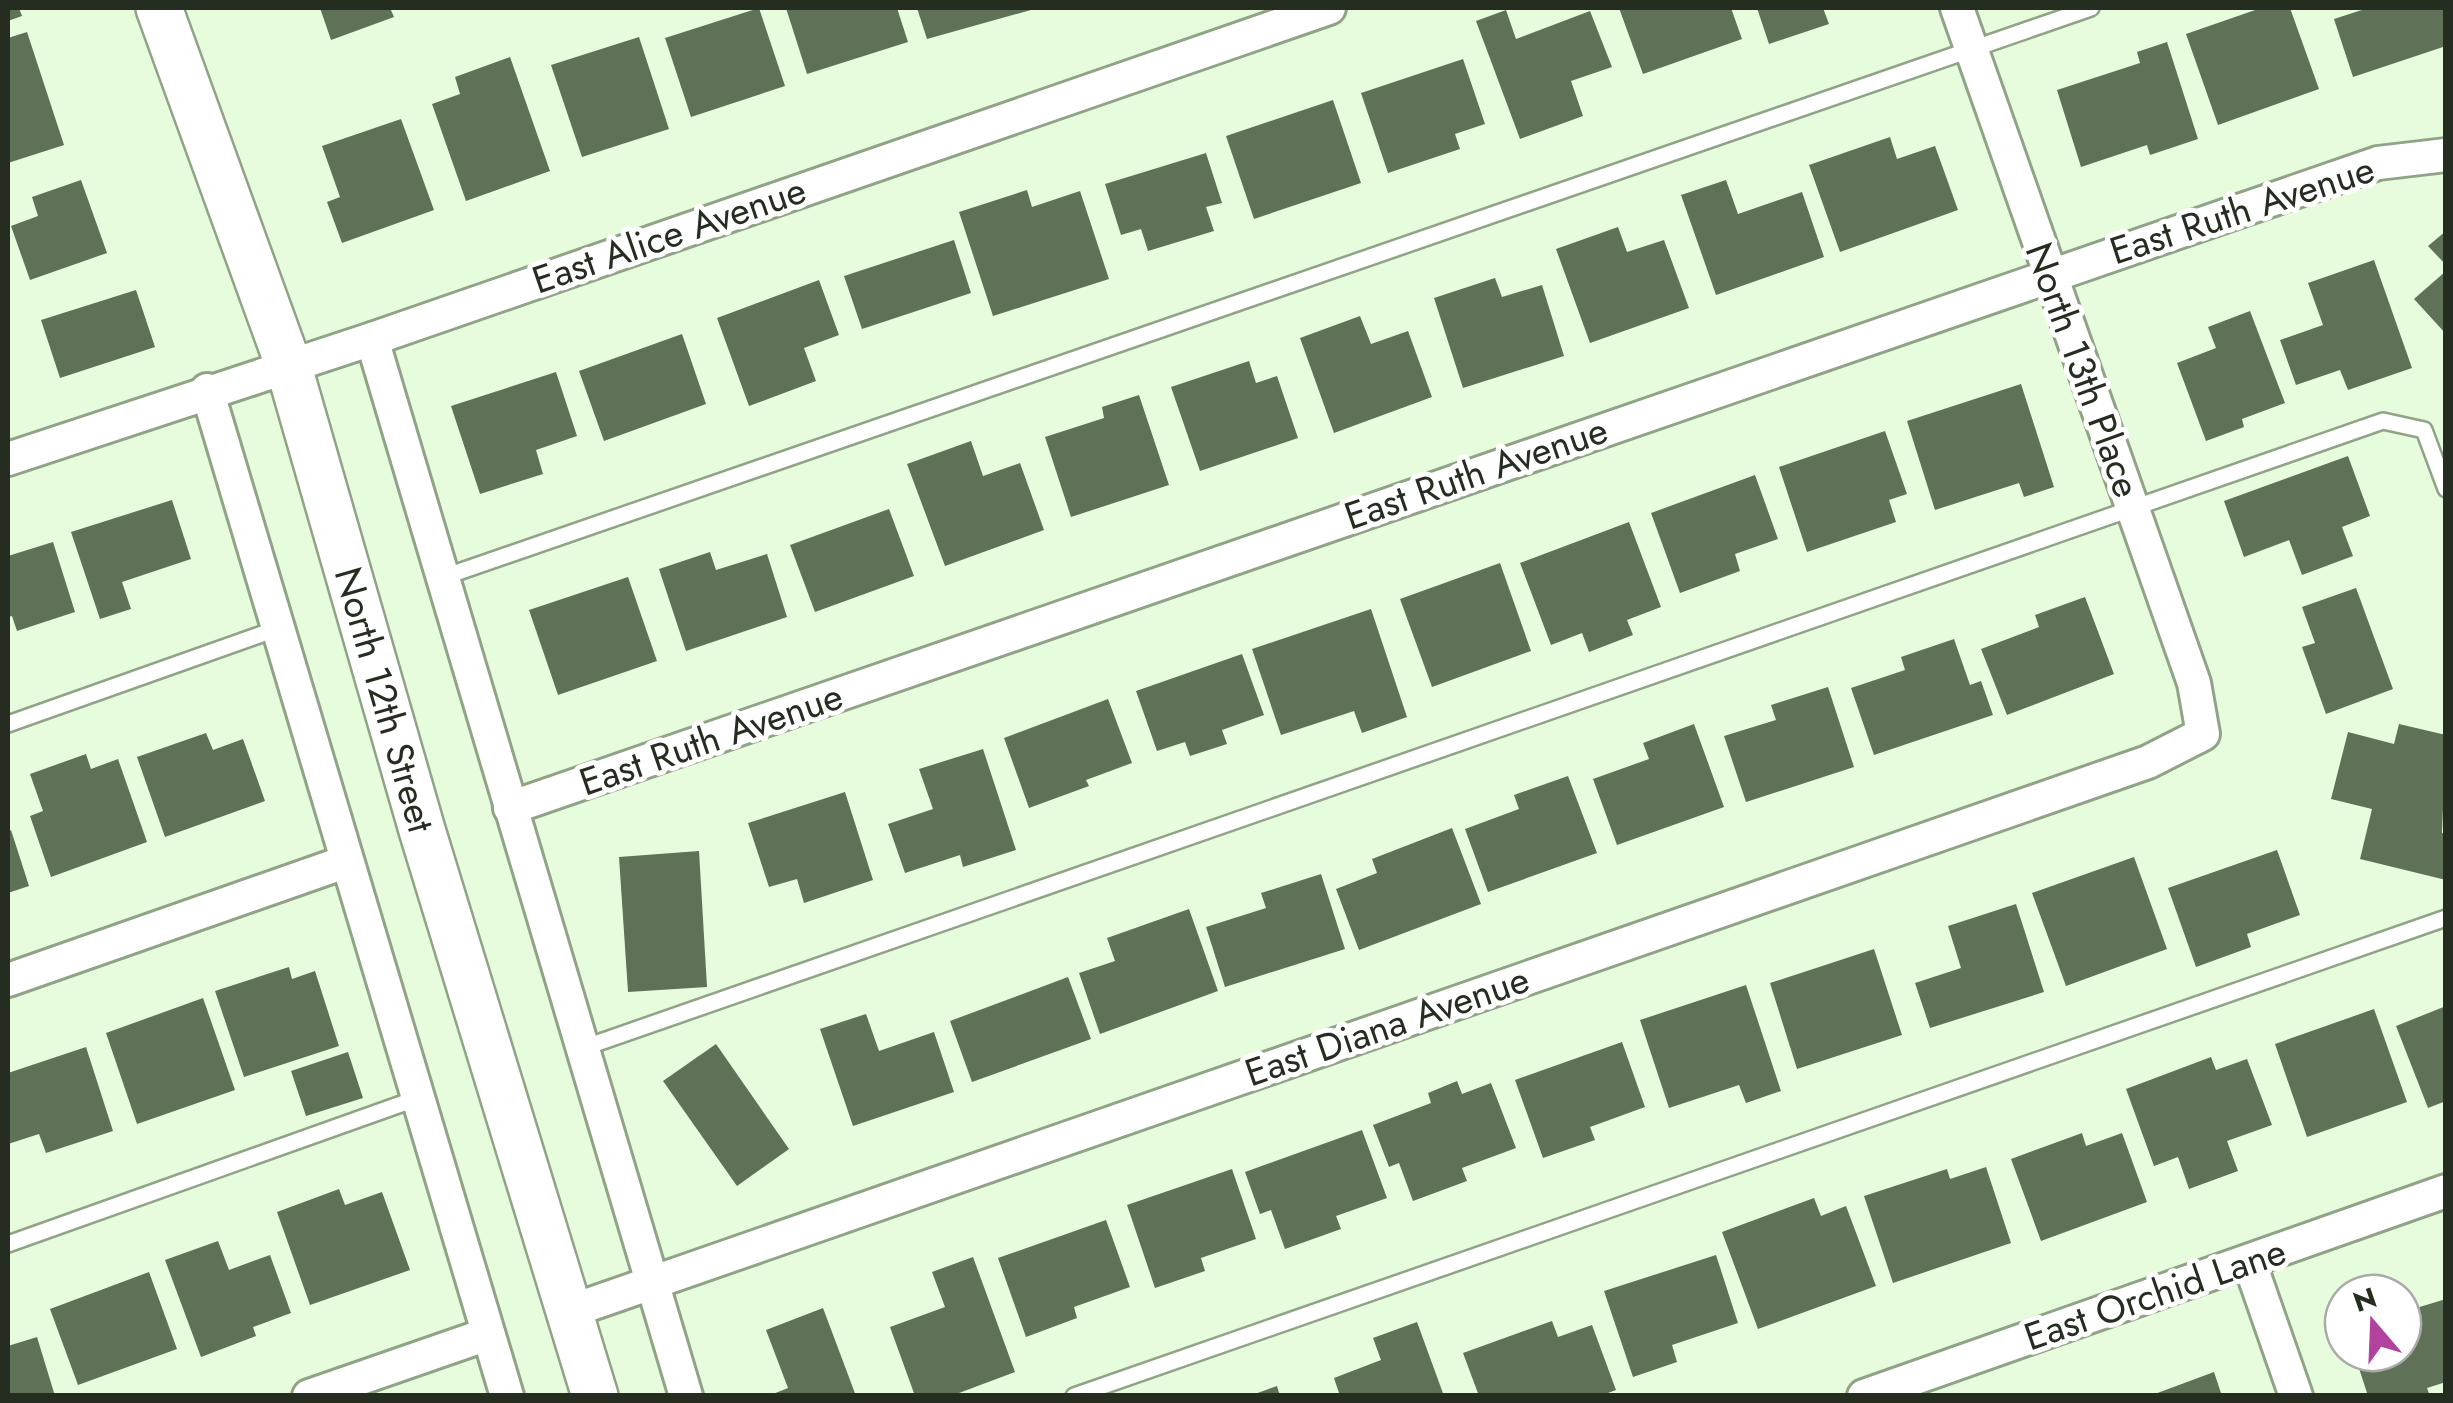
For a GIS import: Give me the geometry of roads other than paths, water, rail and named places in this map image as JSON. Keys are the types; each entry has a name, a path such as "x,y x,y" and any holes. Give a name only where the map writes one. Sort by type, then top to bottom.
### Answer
{"street":[{"name":"North 12th Street","path":"159,8 288,364 595,1396"},
{"name":"East Alice Avenue","path":"8,459 372,338 1329,8"},
{"name":"North 13th Place","path":"1957,8 2194,684 2203,734"},
{"name":"East Ruth Avenue","path":"510,808 2378,163 2446,155"},
{"path":"372,338 686,1396"},
{"path":"208,390 345,862 507,1396"},
{"name":"East Diana Avenue","path":"568,1312 2148,762 2203,734"},
{"path":"8,980 345,862"},
{"name":"East Orchid Lane","path":"1864,1396 2446,1192"},
{"path":"2249,1261 2296,1396"},
{"path":"310,1396 488,1334"}],"lane":[{"path":"441,578 2091,8"},
{"path":"581,1048 2383,420 2424,430 2446,489"},
{"path":"8,724 279,628"},
{"path":"1074,1396 2446,918"},
{"path":"8,1244 419,1098"}]}
